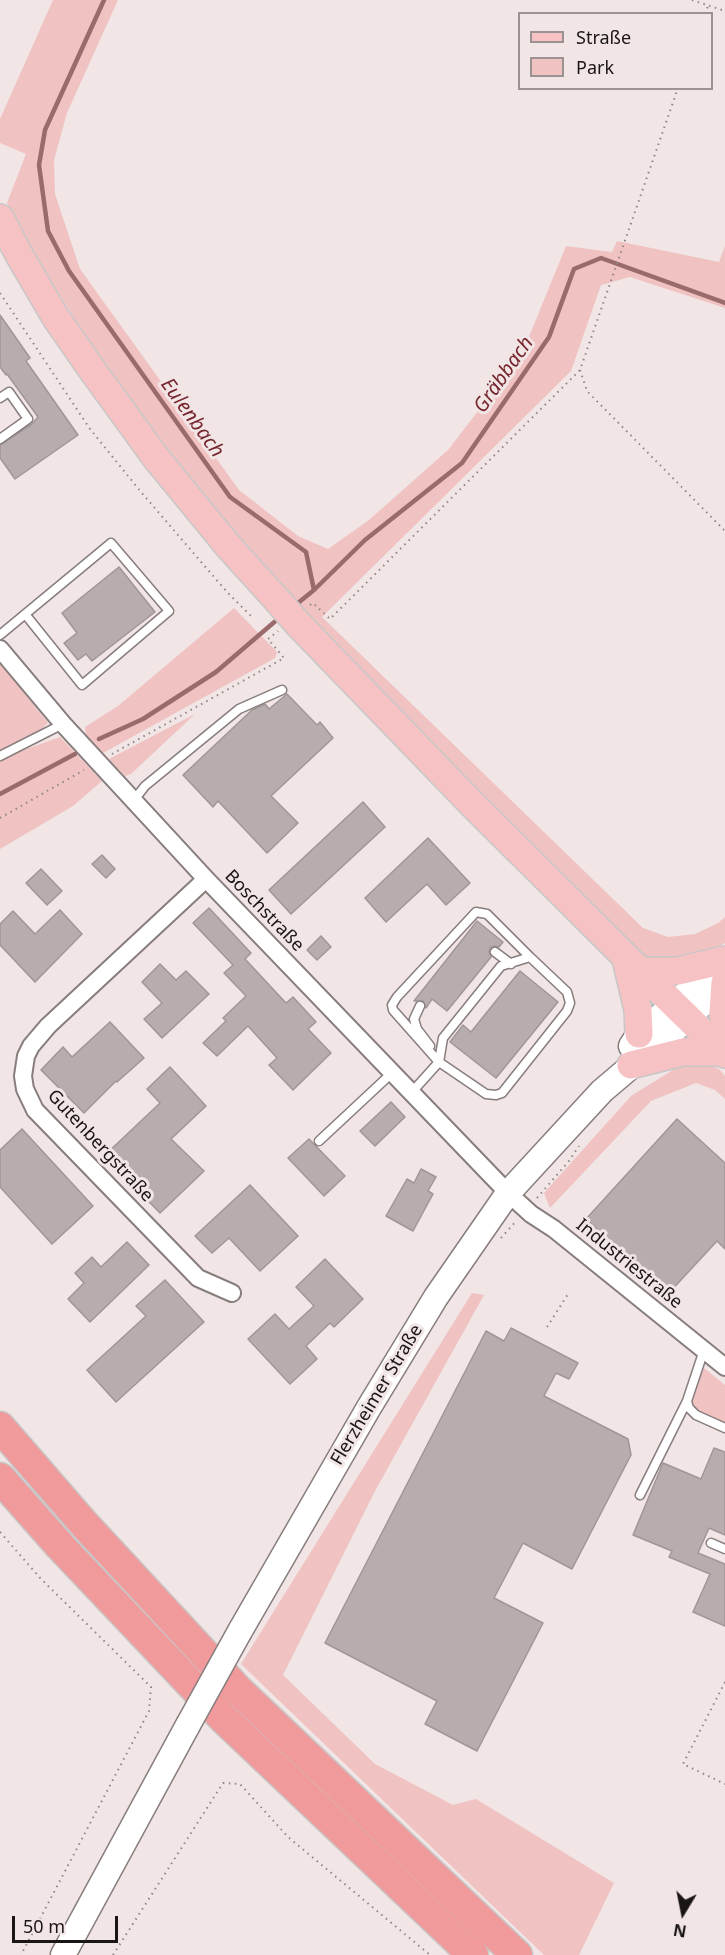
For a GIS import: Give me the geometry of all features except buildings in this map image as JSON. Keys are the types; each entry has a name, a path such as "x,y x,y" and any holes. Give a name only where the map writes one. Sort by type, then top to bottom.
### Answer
{"highway":[{"path":"0,1427 84,1525 237,1689 517,1955"},
{"path":"0,1478 60,1546 222,1717 473,1955"}],"main road":[{"path":"0,218 56,318 96,376 156,458 229,547 277,600 290,627 724,1053"},
{"path":"633,964 678,971 725,960"},
{"name":"Flerzheimer Straße","path":"63,1955 240,1631 368,1409 436,1297 508,1193 602,1091 631,1065 725,960"},
{"path":"633,964 639,1010 639,1034"},
{"path":"725,983 723,1013 725,1022"},
{"name":"Flerzheimer Straße","path":"602,1091 639,1034 725,983"},
{"path":"631,1065 682,1052 724,1053"}],"street":[{"name":"Boschstraße","path":"0,649 63,724 206,879 508,1193"},
{"name":"Gutenbergstraße","path":"206,879 48,1026 26,1056 23,1077 25,1089 35,1110 198,1278 232,1293"},
{"name":"Industriestraße","path":"508,1193 725,1367"}],"lane":[{"path":"0,398 9,392 28,419 0,439"},
{"path":"0,635 25,614 111,543 169,611 82,685 25,614"},
{"path":"134,800 145,786 239,708 282,690"},
{"path":"0,756 63,724"},
{"path":"476,912 487,914 530,957 567,992 570,1003 567,1011 502,1093 486,1094 440,1062 393,1010 392,1005 397,997 476,912"},
{"path":"495,951 511,964"},
{"path":"412,1092 440,1062 443,1038 501,966 530,957"},
{"path":"420,1006 414,1019 417,1029 440,1062"},
{"path":"319,1141 393,1072"},
{"path":"640,1495 687,1401 704,1350"},
{"path":"687,1401 691,1412 725,1428"},
{"path":"711,1543 725,1549"}],"path":[{"path":"692,0 725,11"},
{"path":"706,12 708,6"},
{"path":"313,603 330,619 580,370 677,90"},
{"path":"0,293 90,429 164,519 227,592 252,617"},
{"path":"580,370 588,391 725,531"},
{"path":"0,818 284,658 268,639 290,627"},
{"path":"527,1210 569,1161 582,1141"},
{"path":"547,1327 568,1294"},
{"path":"0,1532 41,1579 151,1687 149,1711 21,1955"},
{"path":"725,1682 682,1764 725,1784"},
{"path":"113,1955 223,1783 240,1784 288,1837 430,1955"}],"green space":[{"path":"53,0 118,0 67,113 54,160 55,194 80,269 239,490 298,536 328,549 369,520 448,450 522,354 566,246 612,252 617,241 719,262 725,246 725,308 630,277 601,285 571,371 322,617 643,928 668,937 695,934 725,917 725,943 699,958 661,963 644,956 394,710 227,526 164,450 107,371 33,252 7,203 26,154 0,143 0,119"},
{"path":"234,608 277,652 275,658 103,753 86,736 85,727 118,706"},
{"path":"0,663 48,723 33,737 0,753"},
{"path":"195,714 131,774 125,776 109,759"},
{"path":"60,737 102,781 73,806 0,849 0,761"},
{"path":"689,1060 703,1062 719,1069 725,1076 725,1099 715,1090 696,1083 651,1101 550,1208 544,1193 631,1096"},
{"path":"472,1293 484,1295 375,1491 283,1675 375,1764 453,1805 476,1799 614,1883 579,1955 544,1955 241,1664"},
{"path":"704,1368 725,1385 725,1423 695,1411 690,1401"}],"waterway":[{"name":"Eulenbach","path":"104,0 45,130 39,165 48,231 69,271 230,497 306,552 314,590"},
{"name":"Gräbbach","path":"293,607 314,590 365,540 462,463 549,337 574,269 601,258 725,303"},
{"name":"Eulenbach","path":"99,739 143,719 216,672 279,618"},
{"name":"Eulenbach","path":"0,794 75,754"}]}
